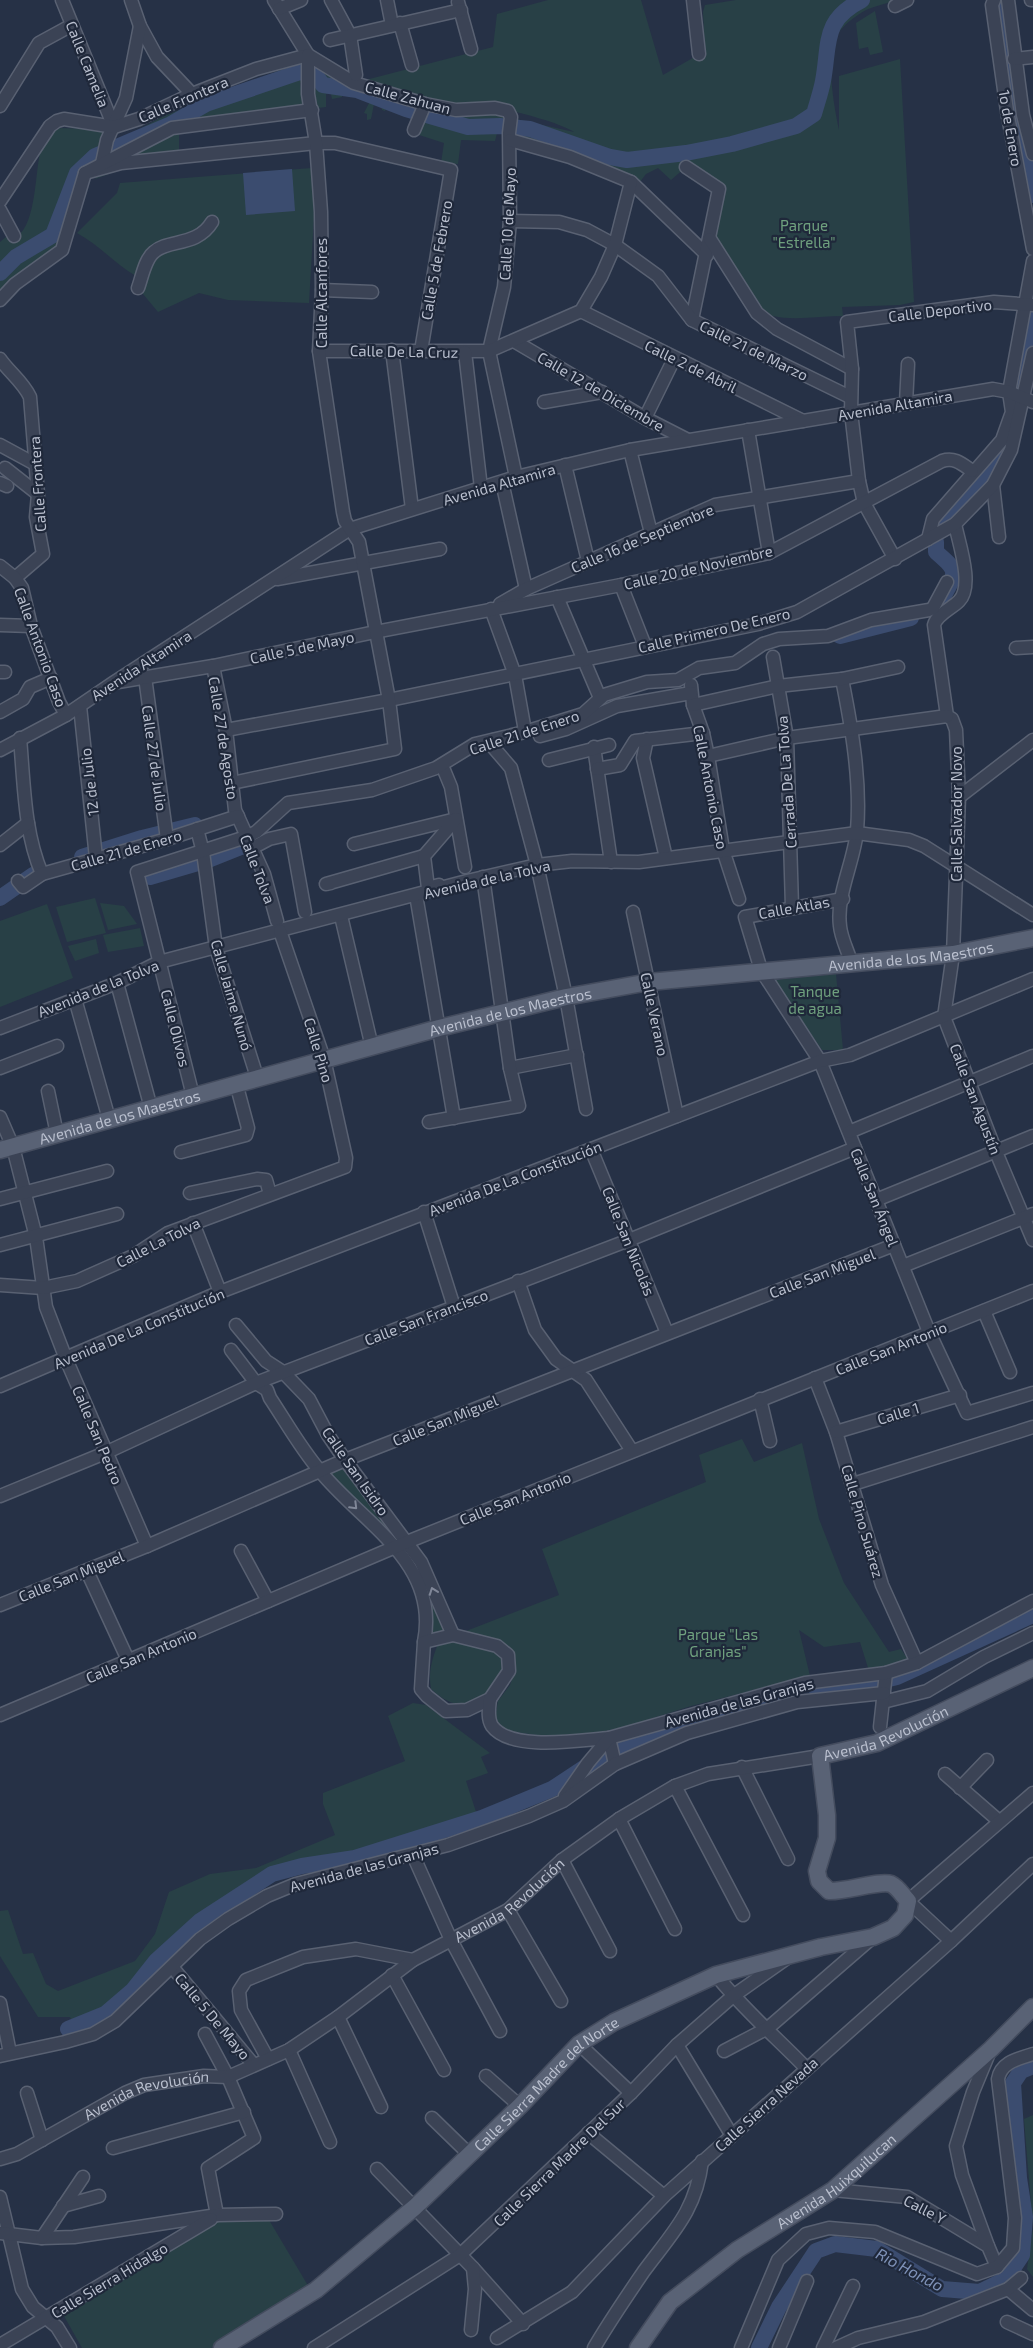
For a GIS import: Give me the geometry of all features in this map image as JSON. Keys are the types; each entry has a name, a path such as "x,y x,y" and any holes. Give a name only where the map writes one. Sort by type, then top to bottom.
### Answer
{"main road":[{"name":"Avenida de los Maestros","path":"6,1148 257,1077 566,996 649,982 761,970 953,954 1033,938"},
{"name":"Avenida Revolución","path":"820,1756 877,1743 1033,1668"},
{"path":"820,1756 827,1815 827,1838 817,1871 819,1881 829,1892 842,1892 886,1882 893,1885 908,1901"},
{"name":"Calle Sierra Madre del Norte","path":"222,2348 316,2290 416,2206 520,2106 579,2044 614,2022 716,1975 790,1957 821,1947 873,1937 893,1928 905,1915 908,1901"},
{"name":"Avenida Huixquilucan","path":"638,2348 670,2302 737,2250 833,2190 991,2049 1033,2007"}],"street":[{"name":"Calle Camelia","path":"62,0 114,127"},
{"path":"131,0 140,26 157,57 192,94"},
{"path":"300,0 277,4 308,58"},
{"path":"332,0 350,35 356,76"},
{"path":"387,0 412,65"},
{"path":"693,0 699,54"},
{"path":"895,6 906,0"},
{"path":"330,40 396,24 458,3 471,49"},
{"path":"993,5 998,7 1008,5 1014,58 1028,114 1033,154"},
{"name":"1o de Enero","path":"993,5 1007,111 1033,249"},
{"path":"0,106 39,43 72,25"},
{"path":"102,163 107,140 126,98 140,26"},
{"path":"1014,58 1033,56"},
{"name":"Calle Alcanfores","path":"308,58 307,85 316,143 322,290 319,350 343,512 350,529"},
{"name":"Calle Frontera","path":"114,127 138,119 192,94 256,69 308,58"},
{"name":"Calle Zahuan","path":"308,58 354,83 421,115 456,110 495,108 508,111 512,117"},
{"path":"0,300 15,284 62,250 85,173 172,128 312,110"},
{"name":"Calle 10 de Mayo","path":"512,117 509,136 510,221 504,287 489,351 516,478"},
{"path":"0,201 50,126 57,121 64,119 114,127"},
{"path":"509,136 570,157 631,182 707,255"},
{"path":"85,173 121,163 316,143"},
{"name":"Calle 5 de Febrero","path":"316,143 336,143 451,170 421,350"},
{"path":"686,167 719,189 707,255 692,320"},
{"path":"581,311 601,277 615,245 631,182"},
{"path":"0,210 14,236"},
{"name":"Calle 21 de Marzo","path":"510,221 559,222 587,230 615,245 658,276 692,320 850,397"},
{"path":"138,288 149,257 155,250 184,242 206,231 212,222"},
{"path":"710,239 757,313 777,329 852,369 850,397 859,481 864,503 895,559"},
{"path":"928,540 933,519 972,471 1002,440 1012,412 1009,392 1029,304 1033,261"},
{"path":"322,290 372,292"},
{"name":"Calle Deportivo","path":"852,369 847,322 994,302 1029,304"},
{"name":"Calle De La Cruz","path":"319,350 489,351 514,342 581,311"},
{"name":"Calle 2 de Abril","path":"581,311 674,359 803,421"},
{"name":"Calle 12 de Diciembre","path":"514,342 645,418 688,440"},
{"path":"392,350 412,509"},
{"path":"465,352 481,488"},
{"name":"Calle Primero De Enero","path":"515,675 583,659 758,624 797,612 955,524 993,485 1011,450 1028,400 1033,353"},
{"name":"Calle Frontera","path":"0,359 10,373 25,387 30,397 38,494 36,516 44,554 16,578"},
{"path":"645,418 674,359"},
{"path":"906,402 908,364"},
{"name":"Avenida Altamira","path":"0,750 66,715 350,529 516,478 630,450 906,402 993,389 1009,392 1028,400"},
{"path":"544,402 602,392"},
{"path":"748,430 769,554"},
{"path":"0,445 35,464"},
{"path":"630,450 651,533"},
{"name":"Calle 20 de Noviembre","path":"491,609 769,554 950,459 957,460 972,471"},
{"path":"565,465 588,561"},
{"path":"5,468 38,494"},
{"name":"Calle 16 de Septiembre","path":"491,609 526,589 715,506 859,481"},
{"path":"502,482 526,589"},
{"path":"993,485 999,537"},
{"name":"Calle Salvador Novo","path":"953,954 959,797 956,730 952,719 947,716 934,625 936,620 960,600 965,590 966,578 955,524"},
{"path":"232,783 395,749 389,700 359,542 350,529"},
{"path":"272,580 440,549"},
{"path":"0,566 16,578"},
{"name":"Calle Antonio Caso","path":"16,578 22,588 31,626 59,702 66,715"},
{"path":"768,651 779,639 828,636 871,620 929,610 934,608 947,582"},
{"path":"620,585 645,646"},
{"path":"557,597 600,698"},
{"path":"491,609 515,675 525,731"},
{"name":"Calle 5 de Mayo","path":"113,683 213,666 491,609"},
{"path":"0,625 31,626"},
{"path":"1016,648 1033,646"},
{"name":"Cerrada De La Tolva","path":"768,651 778,686 787,738 792,907"},
{"name":"Calle 21 de Enero","path":"424,775 475,744 493,744 583,714 604,695 647,682 678,680 692,689 699,668 735,663 768,651"},
{"name":"Calle 27 de Agosto","path":"213,666 226,730 237,813"},
{"path":"251,841 288,804 373,796 424,775 444,770 476,750 493,744 566,729 617,706 692,689 778,686 842,679 898,668"},
{"path":"226,730 515,675"},
{"name":"Calle 27 de Julio","path":"145,677 166,833"},
{"path":"0,712 23,699 30,687 51,678"},
{"path":"842,679 852,730 857,802 856,833 842,898 840,926 852,962"},
{"name":"Calle Antonio Caso","path":"692,689 708,756 723,850 739,899"},
{"name":"12 de Julio","path":"80,706 97,854"},
{"path":"708,756 787,738 947,716"},
{"path":"597,769 620,766 641,740 703,733"},
{"path":"20,738 28,823 39,868"},
{"name":"Avenida Altamira","path":"0,758 20,738"},
{"path":"641,740 643,758 666,858"},
{"path":"959,797 1033,740"},
{"path":"493,744 512,768 537,865 566,996 586,1109"},
{"path":"548,760 594,747 609,745"},
{"path":"594,747 611,862"},
{"path":"444,770 451,788 466,866"},
{"path":"291,810 303,803"},
{"name":"Calle 21 de Enero","path":"21,884 39,868 97,854 166,833 198,829 237,813"},
{"name":"Calle Tolva","path":"237,813 264,874 279,926"},
{"path":"354,844 456,819"},
{"path":"332,883 424,856 456,819"},
{"path":"0,845 28,823"},
{"name":"Calle Jaime Nunó","path":"198,829 216,948 257,1077"},
{"name":"Avenida de la Tolva","path":"0,1028 116,983 159,962 216,948 279,926 341,916 483,877 537,865 572,861 639,862 856,833 908,840 924,846 1033,915"},
{"path":"203,858 251,841 291,834 305,912"},
{"path":"424,856 428,888 444,884"},
{"name":"Calle Olivos","path":"193,1096 137,872 203,858"},
{"path":"429,1122 519,1106 510,1068 483,877"},
{"path":"416,895 454,1118"},
{"name":"Calle Atlas","path":"761,970 745,916 842,898"},
{"name":"Calle Verano","path":"634,912 677,1116"},
{"path":"341,916 372,1047"},
{"name":"Calle Pino","path":"279,926 324,1059 347,1163 341,1169"},
{"name":"Calle San Agustín","path":"953,954 944,1017 996,1152 1028,1216 1033,1240"},
{"path":"761,970 820,1061"},
{"name":"Avenida De La Constitución","path":"0,1386 220,1292 820,1061 850,1055 1033,979"},
{"path":"116,983 151,1108"},
{"path":"75,999 109,1119"},
{"path":"0,1068 57,1046"},
{"path":"510,1068 577,1055"},
{"path":"849,1132 1033,1056"},
{"name":"Calle San Ángel","path":"820,1061 929,1332 967,1413 1033,1393"},
{"path":"182,1152 246,1134 248,1128 236,1083"},
{"path":"48,1091 57,1134"},
{"name":"Calle San Pedro","path":"0,1117 6,1148 26,1194 36,1237 46,1307 66,1359 146,1546"},
{"path":"876,1200 1033,1136"},
{"name":"Calle San Francisco","path":"0,1496 105,1452 283,1372 629,1240 855,1148"},
{"name":"Calle San Nicolás","path":"591,1149 668,1333"},
{"name":"Calle La Tolva","path":"0,1285 43,1288 77,1281 133,1256 168,1233 341,1169"},
{"path":"0,1199 26,1194 107,1171"},
{"path":"190,1193 257,1178 266,1180 270,1194"},
{"path":"424,1212 454,1307"},
{"path":"0,1245 118,1214"},
{"path":"903,1266 1028,1216"},
{"path":"192,1223 220,1292"},
{"name":"Calle San Miguel","path":"0,1605 146,1546 345,1460 572,1369 894,1245"},
{"path":"518,1281 535,1330 556,1359 586,1380 632,1451"},
{"name":"Calle San Antonio","path":"0,1715 401,1544 1033,1291"},
{"path":"984,1311 1010,1372"},
{"name":"Calle San Isidro","path":"236,1325 266,1361 283,1372 310,1399 328,1435 401,1544 425,1601 428,1628 424,1642"},
{"name":"Calle San Isidro","path":"231,1350 256,1383 267,1390 270,1398 320,1471 421,1562 453,1635"},
{"name":"Calle Pino Suárez","path":"815,1378 836,1432 853,1484 882,1585 917,1663"},
{"name":"Calle 1","path":"836,1432 960,1395"},
{"path":"760,1399 770,1441"},
{"path":"853,1484 1033,1427"},
{"path":"241,1551 268,1601"},
{"path":"87,1570 128,1660"},
{"name":"Avenida de las Granjas","path":"490,1699 488,1717 492,1726 504,1737 522,1741 554,1742 612,1750 687,1733 797,1702 885,1686 917,1663 1033,1601"},
{"path":"880,1727 885,1686 927,1691 984,1657 1033,1633"},
{"path":"453,1635 497,1646 508,1655 509,1671 490,1699 467,1710 446,1711 421,1689 424,1642 453,1635"},
{"name":"Avenida de las Granjas","path":"562,1800 588,1763 690,1714 805,1683 885,1686"},
{"path":"687,1733 690,1714"},
{"name":"Avenida de las Granjas","path":"5,2055 93,2034 116,2021 200,1940 228,1919 267,1896 304,1882 413,1855 529,1816 562,1800 612,1750"},
{"name":"Avenida Revolución","path":"0,2159 17,2154 125,2093 144,2085 204,2076 228,2077 253,2064 289,2050 338,2017 413,1960 508,1910 562,1860 619,1819 675,1786 708,1774 742,1767 820,1756"},
{"path":"960,1788 987,1760"},
{"path":"742,1767 788,1859"},
{"path":"945,1774 999,1822"},
{"path":"675,1786 743,1915"},
{"path":"951,1941 908,1901 1033,1793"},
{"path":"619,1819 675,1929"},
{"path":"413,1855 451,1940 500,2031"},
{"path":"562,1860 610,1951"},
{"name":"Calle Sierra Nevada","path":"497,2338 523,2324 572,2292 664,2196 1031,1869"},
{"path":"508,1910 561,2001"},
{"path":"724,2051 768,2028 873,1937"},
{"path":"268,2059 241,2010 239,1992 246,1980 303,1958 356,1949 413,1960"},
{"name":"Calle Sierra Madre Del Sur","path":"314,2348 460,2256 631,2093 677,2045 733,1996 790,1957"},
{"name":"Calle 5 De Mayo","path":"173,1968 253,2064"},
{"path":"392,1975 444,2070"},
{"path":"716,1975 733,1996 768,2028 806,2068"},
{"path":"0,2003 5,2055"},
{"path":"338,2017 381,2107"},
{"path":"204,2034 228,2077 254,2138 208,2168 217,2215"},
{"path":"579,2044 631,2093"},
{"path":"677,2045 732,2134"},
{"path":"991,2049 973,2092 956,2146 962,2175 997,2267"},
{"path":"289,2050 330,2142"},
{"path":"741,2348 778,2260 806,2234 829,2228 875,2232 977,2274 997,2267 1013,2248 1015,2218 998,2079 999,2071 1007,2064 1033,2054"},
{"path":"486,2076 520,2106"},
{"path":"27,2093 42,2140"},
{"path":"113,2148 244,2112"},
{"path":"432,2118 469,2154"},
{"path":"588,2133 664,2196"},
{"path":"594,2348 645,2270 684,2220 700,2179 702,2161"},
{"path":"377,2169 416,2206 523,2324"},
{"path":"42,2238 83,2177"},
{"name":"Calle Y","path":"833,2190 907,2197 988,2246"},
{"path":"63,2206 99,2196"},
{"path":"0,2197 5,2233 22,2289 33,2307 57,2327 70,2348"},
{"path":"5,2233 42,2238 74,2238 217,2215 276,2214"},
{"name":"Calle Sierra Hidalgo","path":"0,2345 217,2215"},
{"path":"471,2330 475,2288 473,2268"},
{"path":"836,2348 858,2338 924,2322 1008,2289 1021,2278"},
{"path":"779,2348 807,2281"},
{"path":"823,2348 853,2286"},
{"path":"1008,2289 1033,2310"},
{"path":"1007,2322 1033,2334"}],"green space":[{"name":"Parque \"Estrella\"","path":"548,0 641,0 663,75 705,51 703,12 705,5 736,0 895,0 866,10 840,30 832,48 831,71 839,130 839,76 900,59 914,302 900,305 842,307 843,316 799,318 773,316 764,312 747,294 729,270 710,239 719,189 686,167 671,180 658,168 646,174 636,187 631,182 570,157 510,140 505,135 497,133 495,141 461,140 458,164 441,163 444,143 419,135 422,124 420,118 387,106 385,111 374,104 371,119 367,120 367,114 364,113 370,101 365,97 366,94 362,92 361,95 356,94 355,91 343,91 342,97 332,99 331,94 326,94 326,107 318,108 312,79 300,83 305,107 179,125 179,152 128,158 121,163 120,170 95,179 106,164 96,164 79,178 57,247 0,294 0,242 7,236 18,236 24,229 32,209 40,153 51,128 106,129 100,150 164,116 291,66 317,66 369,92 456,116 493,114 574,132 548,121 513,111 495,108 453,109 354,83 493,47 497,14"},
{"path":"875,11 883,52 870,55 868,47 859,49 856,23"},
{"path":"312,168 314,217 309,303 228,300 199,293 158,312 138,288 136,276 77,233 117,193 120,183"},
{"path":"95,898 106,933 67,942 56,907"},
{"path":"100,903 124,906 137,924 108,930"},
{"path":"47,904 73,978 0,1007 0,921"},
{"path":"140,928 144,946 108,952 103,935"},
{"path":"96,939 99,953 75,961 68,946"},
{"name":"Tanque de agua","path":"836,974 843,1050 822,1050 774,980"},
{"name":"Parque \"Las Granjas\"","path":"742,1439 754,1462 802,1443 819,1519 844,1583 889,1652 901,1649 909,1661 869,1671 860,1642 824,1647 799,1630 810,1676 691,1706 628,1726 587,1735 543,1736 502,1730 495,1718 498,1701 510,1685 516,1667 500,1641 461,1633 559,1595 542,1549 706,1482 699,1455"},
{"path":"347,1464 407,1541 453,1635 424,1642 425,1601 391,1548 328,1476"},
{"path":"455,1639 494,1649 503,1656 505,1667 482,1697 464,1704 454,1703 443,1698 431,1689 431,1666 438,1644"},
{"path":"413,1703 426,1705 490,1753 481,1757 488,1773 466,1781 477,1815 354,1854 270,1871 198,1919 156,1958 131,1989 103,2011 73,2023 70,2017 38,2017 0,1956 0,1911 8,1910 23,1954 33,1953 46,1984 58,1991 135,1961 155,1934 169,1892 210,1874 256,1868 335,1835 323,1804 323,1793 405,1761 388,1716"},
{"path":"1033,2115 1033,2228 1024,2119"},
{"path":"269,2220 310,2289 211,2348 82,2348 64,2316 218,2221"},
{"path":"1033,2228 1033,2277 1027,2269"}],"water":[{"path":"292,169 295,211 246,215 243,173"}],"waterway":[{"path":"0,273 16,257 53,235 77,173 95,156 171,124 206,104 300,72 316,76 323,85 357,90 406,109 468,127 500,126 530,129 610,157 627,160 686,153 732,144 796,126 814,114 822,85 830,34 834,24 849,8 862,0"},
{"path":"1001,4 1017,117 1033,195"},
{"path":"943,528 981,484 1010,434 1017,404 1017,386 1033,311"},
{"path":"936,542 936,552 948,563 953,572 951,582 943,597"},
{"path":"840,636 911,618"},
{"path":"82,857 142,838 195,825"},
{"path":"150,877 208,860 263,838"},
{"path":"0,898 33,875"},
{"path":"815,1687 869,1684 897,1677 1033,1615"},
{"path":"68,2029 105,2014 133,1990 156,1961 200,1921 272,1874 302,1866 355,1858 482,1818 552,1789 602,1756 674,1726 703,1721 774,1697"},
{"name":"Rio Hondo","path":"759,2348 779,2307 816,2251 835,2244 877,2249 942,2289 980,2292 1006,2279 1022,2255 1025,2217 1019,2178 1013,2083 1021,2071 1033,2066"}]}
